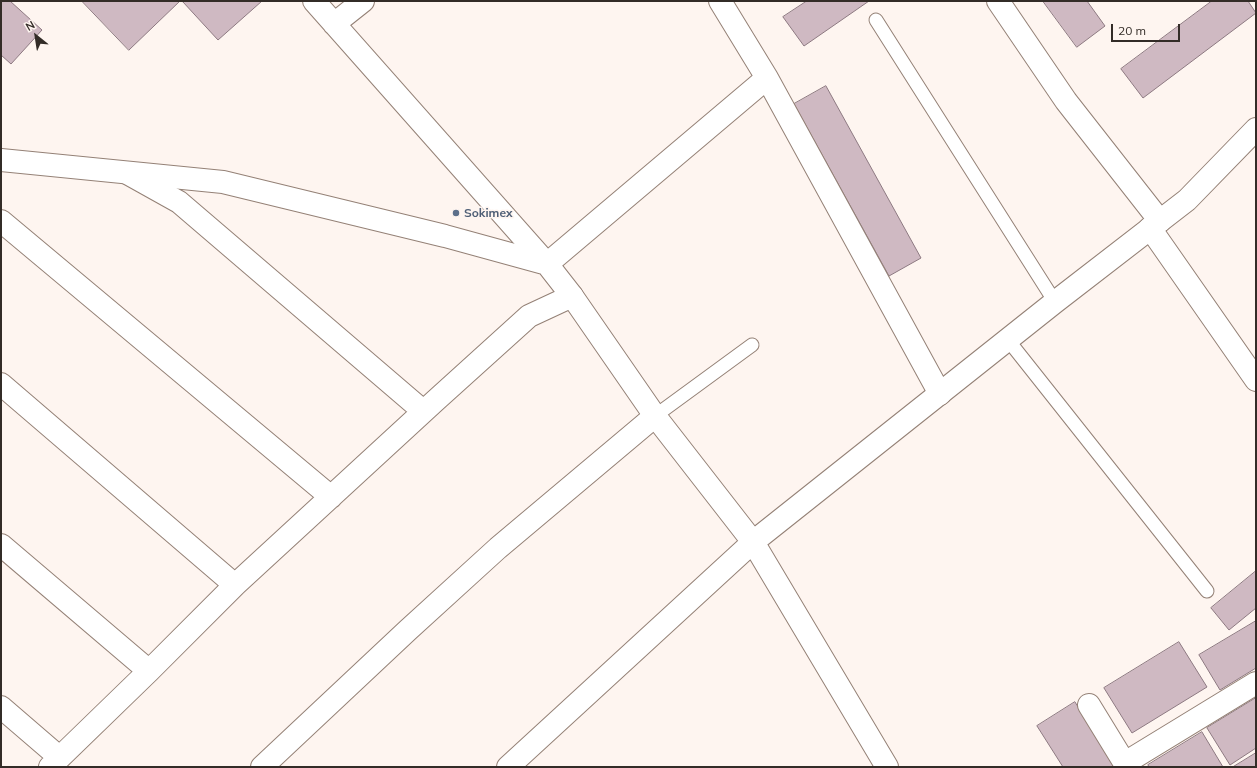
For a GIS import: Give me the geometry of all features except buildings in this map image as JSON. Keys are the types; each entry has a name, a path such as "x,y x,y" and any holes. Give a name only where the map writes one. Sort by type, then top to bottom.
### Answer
{"street":[{"path":"314,1 547,264 572,296 656,416 753,542 887,767"},
{"path":"334,24 363,1"},
{"path":"720,1 767,78 940,394"},
{"path":"998,1 1066,101 1155,224 1254,375"},
{"path":"547,264 767,78"},
{"path":"508,767 753,542 1055,302 1187,200 1256,129"},
{"path":"1,160 223,182 444,236 547,264"},
{"path":"128,173 179,202 423,411"},
{"path":"1,221 332,497"},
{"path":"1,707 54,762 149,671 235,585 332,497 423,411 529,316 572,296"},
{"path":"1,384 235,585"},
{"path":"262,767 498,548 656,416"},
{"path":"1,545 149,671"},
{"path":"1089,705 1126,765 1256,683"}],"lane":[{"path":"876,20 1055,302"},
{"path":"1008,340 1208,590"},
{"path":"656,416 752,345"}],"place":[{"name":"Sokimex","path":"456,213"}]}
